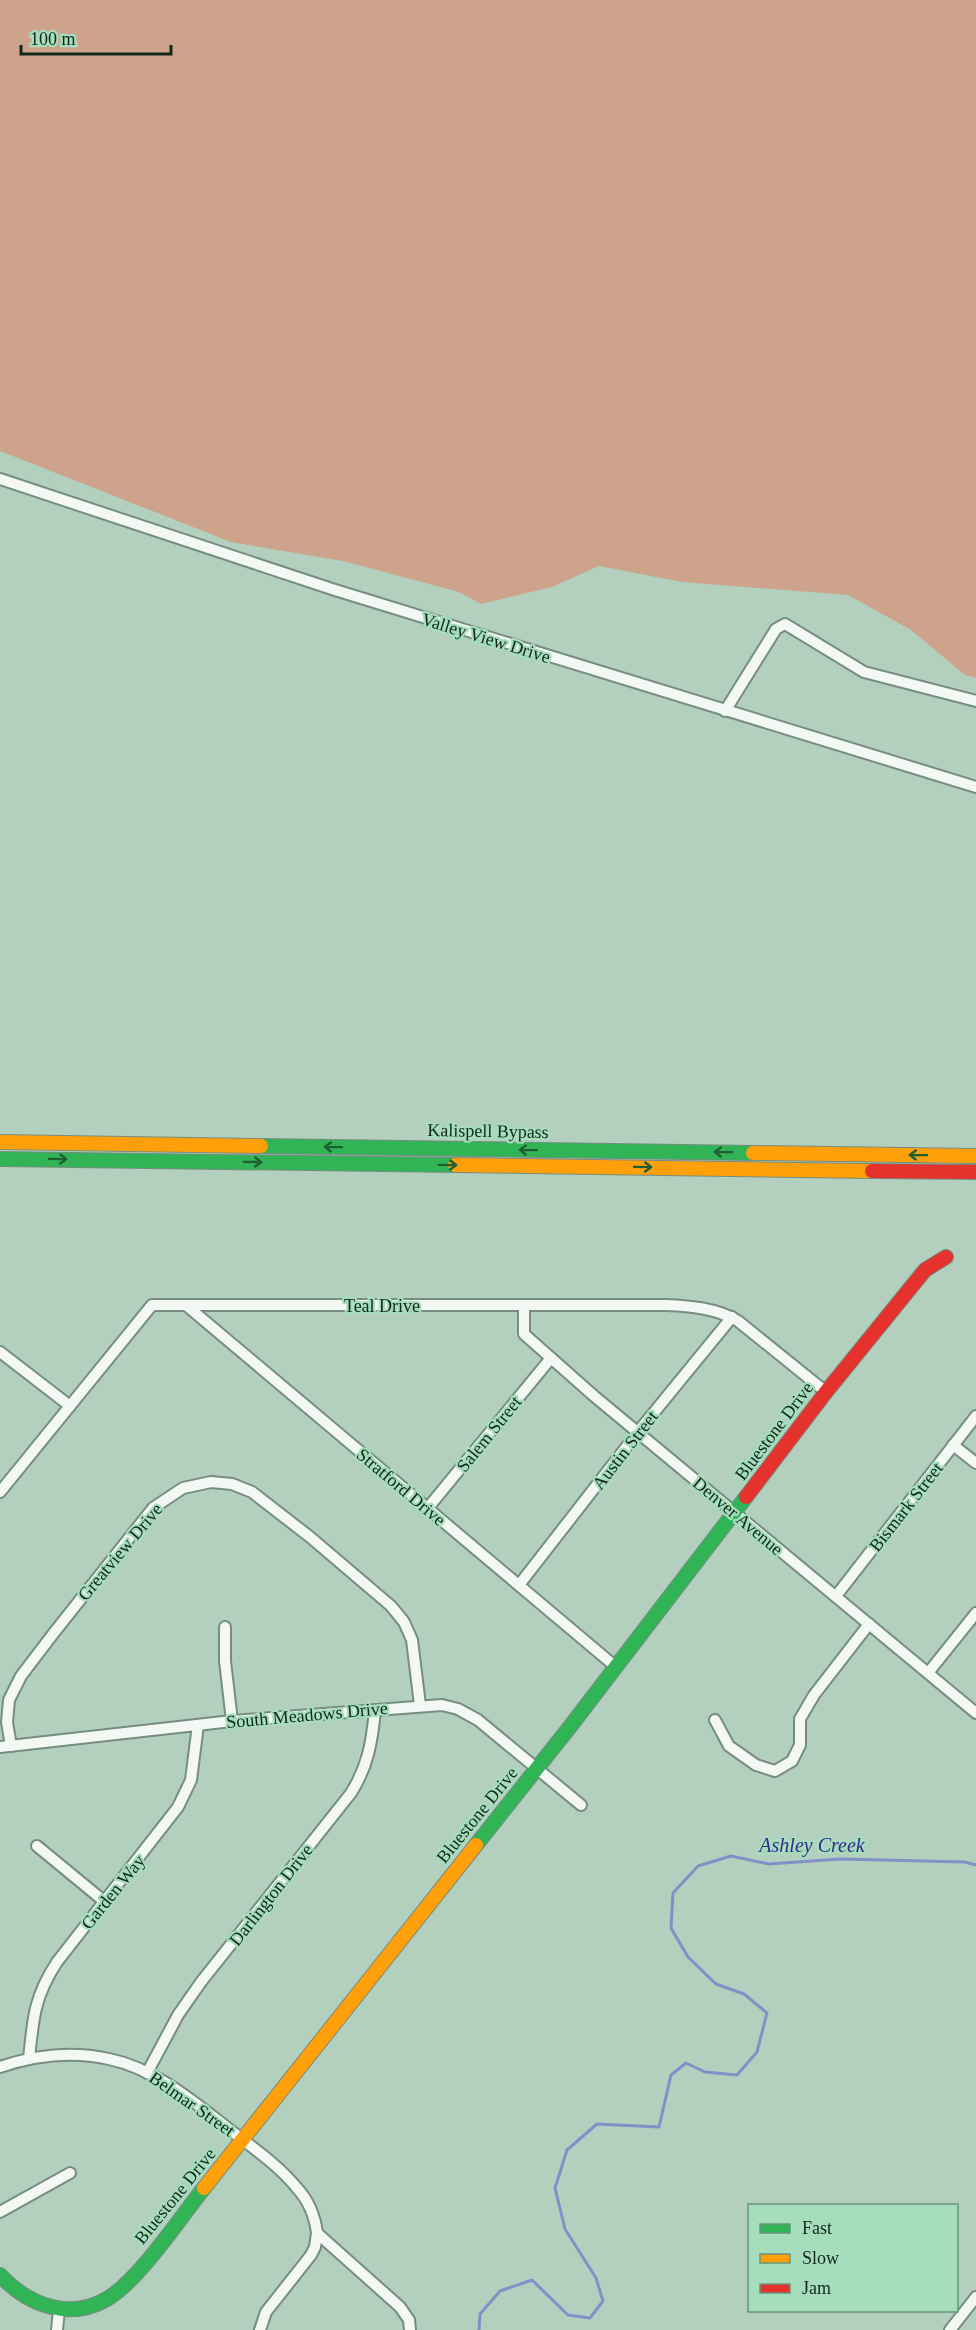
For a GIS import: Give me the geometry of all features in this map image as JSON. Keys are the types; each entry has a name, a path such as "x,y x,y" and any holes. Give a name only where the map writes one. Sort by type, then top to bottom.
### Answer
{"main road":[{"name":"Kalispell Bypass","path":"0,1142 976,1156"},
{"name":"Kalispell Bypass","path":"0,1159 972,1173"},
{"name":"Bluestone Drive","path":"0,2275 12,2289 28,2300 58,2310 90,2306 108,2298 123,2286 243,2140 356,1994 537,1768 826,1392 925,1270 946,1257"}],"street":[{"name":"Valley View Drive","path":"0,478 323,587 976,787"},
{"path":"724,711 776,629 785,624 864,672 976,701"},
{"name":"Teal Drive","path":"0,1492 152,1305 699,1307 732,1317 826,1392"},
{"name":"Stratford Drive","path":"187,1305 616,1667"},
{"name":"Denver Avenue","path":"524,1306 524,1334 638,1432 976,1713"},
{"name":"Austin Street","path":"519,1586 638,1432 732,1317"},
{"path":"0,1352 70,1406"},
{"name":"Salem Street","path":"427,1509 551,1358"},
{"name":"Bismark Street","path":"836,1596 976,1416"},
{"path":"953,1446 976,1463"},
{"name":"Greatview Drive","path":"6,1747 9,1700 21,1676 53,1634 153,1509 183,1488 211,1482 232,1484 252,1492 310,1537 391,1606 404,1622 412,1640 420,1705"},
{"path":"928,1673 976,1612"},
{"path":"715,1720 729,1746 756,1765 775,1771 792,1761 800,1745 800,1719 813,1695 869,1624"},
{"path":"225,1627 225,1661 232,1721"},
{"name":"South Meadows Drive","path":"6,1747 232,1721 420,1705 450,1707 465,1712 513,1747 581,1805"},
{"name":"Darlington Drive","path":"147,2073 178,2015 201,1982 351,1793 368,1762 375,1710"},
{"name":"Garden Way","path":"29,2059 36,2003 46,1978 172,1816 183,1798 191,1780 198,1725"},
{"path":"37,1846 105,1902"},
{"name":"Belmar Street","path":"0,2067 47,2056 88,2056 128,2064 147,2073 193,2102 273,2163 298,2188 312,2214 317,2233"},
{"path":"0,2211 70,2173"},
{"path":"260,2330 266,2312 311,2255 317,2233"},
{"path":"317,2233 400,2307 409,2320 410,2330"},
{"path":"950,2330 974,2304"},
{"path":"57,2330 58,2310"}],"shaded area":[{"path":"0,0 976,0 976,678 965,675 911,630 848,595 682,582 599,566 552,587 481,604 459,592 343,561 231,542 0,451"}],"waterway":[{"name":"Ashley Creek","path":"479,2330 480,2314 500,2291 532,2280 568,2315 590,2318 603,2301 596,2278 565,2229 555,2188 567,2150 597,2124 659,2127 671,2075 686,2063 705,2072 737,2075 757,2052 767,2013 744,1994 716,1984 688,1957 671,1928 673,1893 698,1866 731,1856 769,1864 840,1859 965,1862 976,1865"}],"traffic: fast":[{"path":"261,1146 753,1153"},
{"path":"0,1159 455,1165"},
{"path":"476,1845 746,1497"},
{"path":"0,2275 11,2286 36,2302 64,2309 93,2306 107,2299 132,2278 204,2188"}],"traffic: slow":[{"path":"0,1142 261,1146"},
{"path":"753,1153 976,1156"},
{"path":"455,1165 872,1171"},
{"path":"204,2188 476,1845"}],"traffic: jam":[{"path":"872,1171 976,1172"},
{"path":"746,1497 826,1392 925,1270 946,1257"}]}
